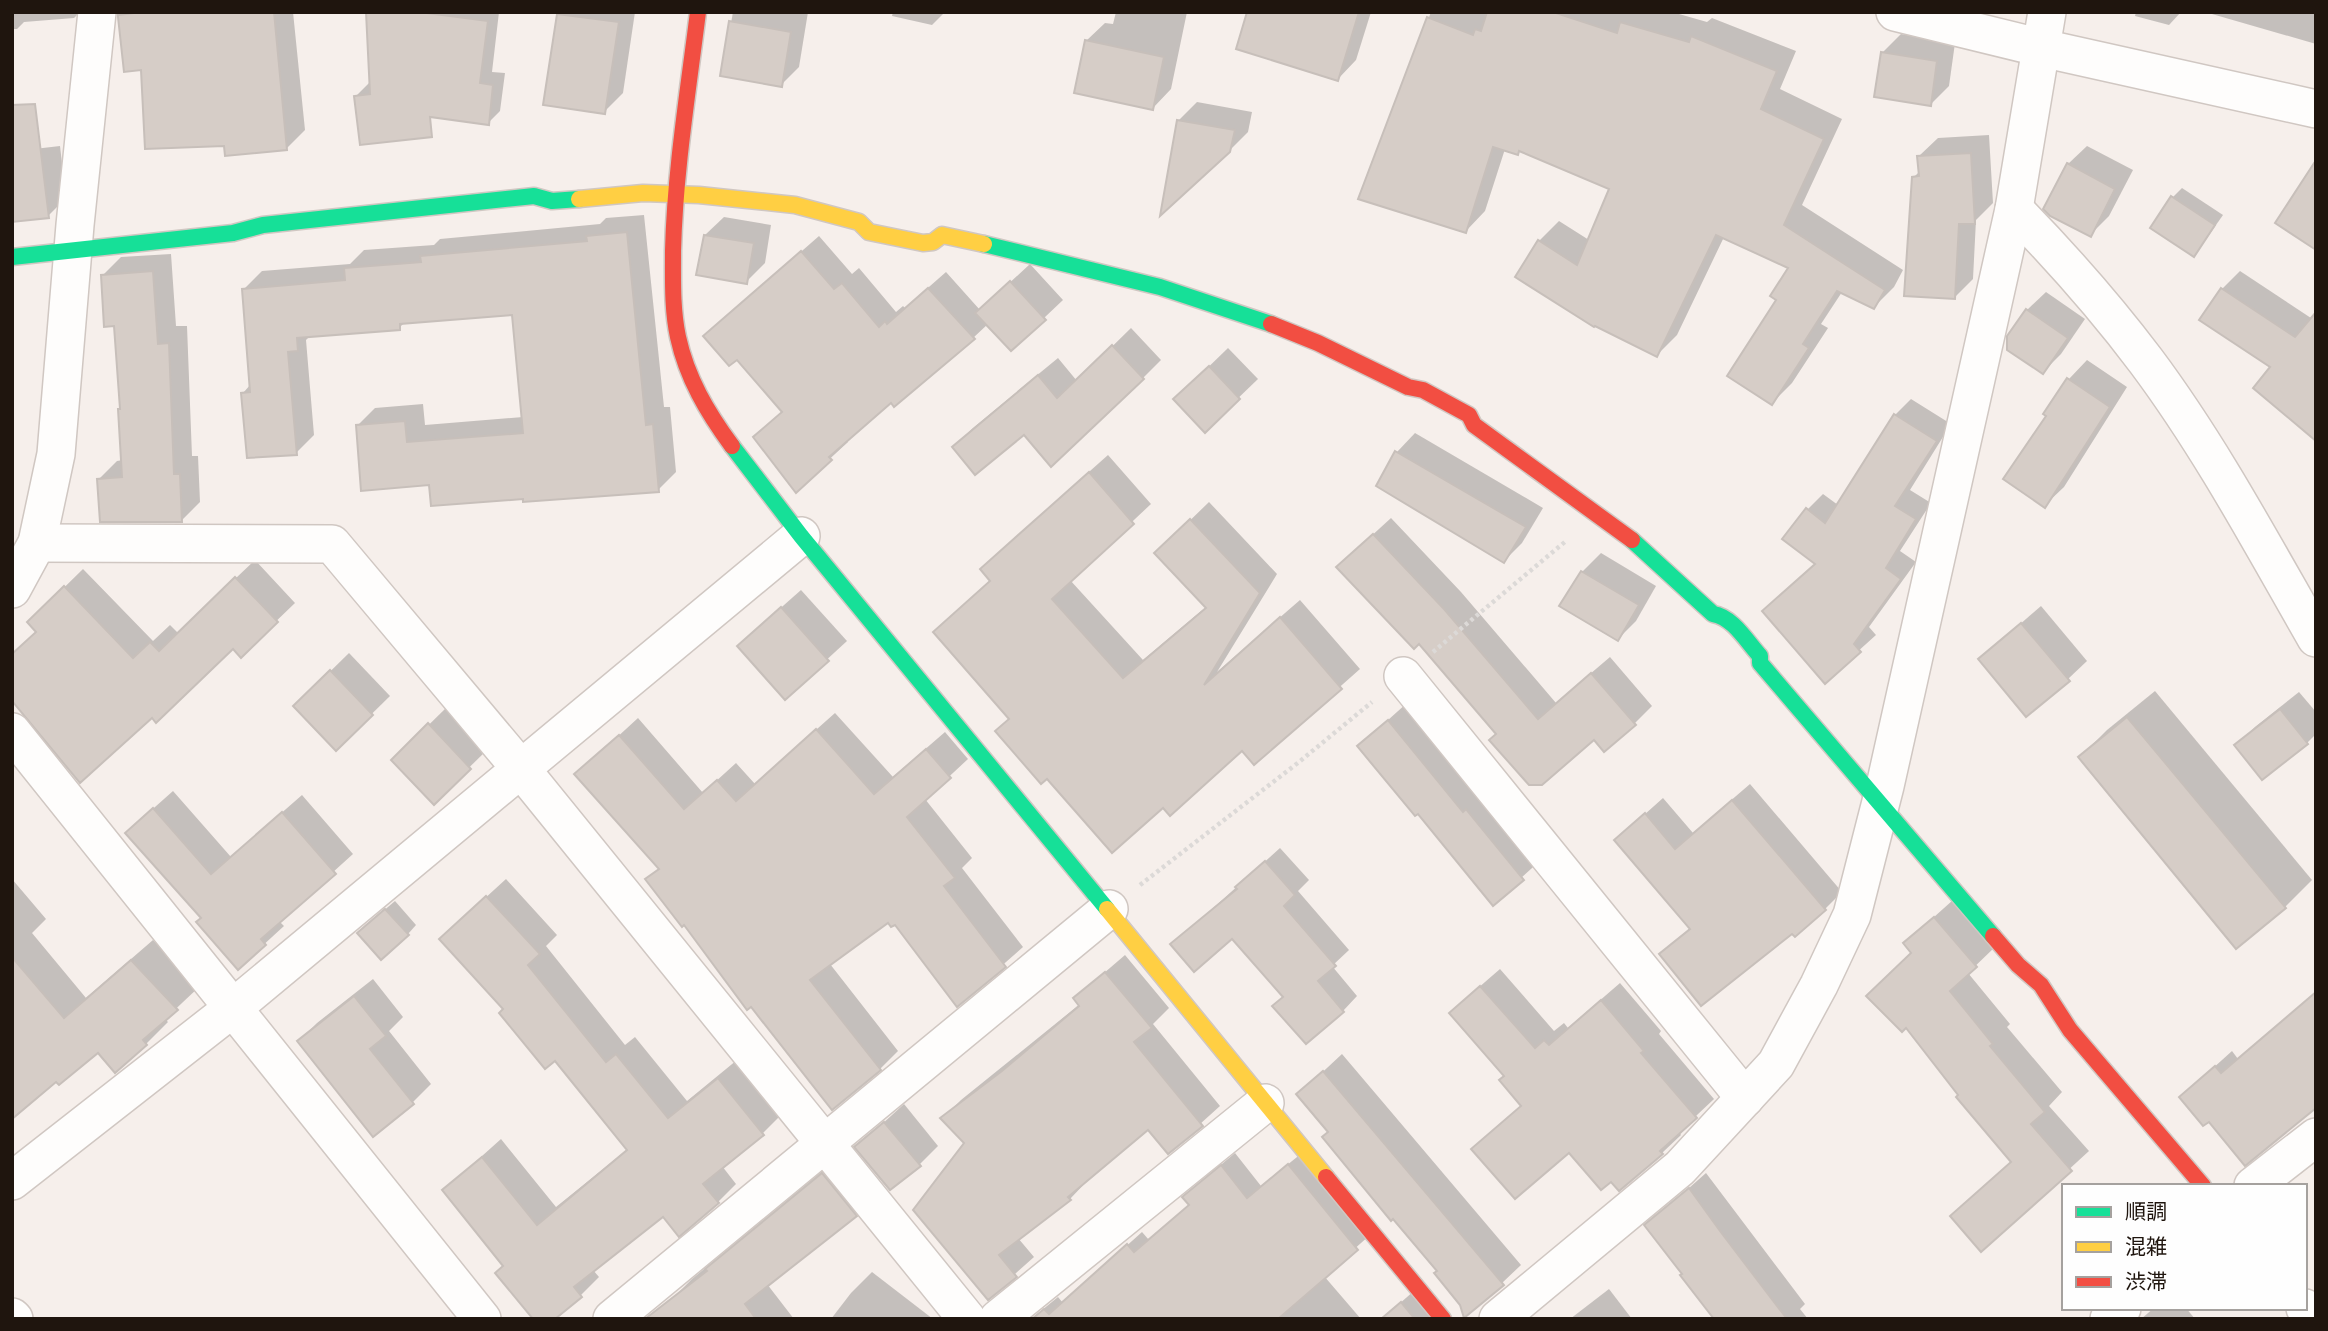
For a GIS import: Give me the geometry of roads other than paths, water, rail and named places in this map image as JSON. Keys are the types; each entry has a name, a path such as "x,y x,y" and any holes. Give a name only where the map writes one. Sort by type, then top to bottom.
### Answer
{"street":[{"path":"12,589 37,543 56,454 97,12"},
{"path":"698,12 677,194 674,312 688,373 709,415 801,536 1443,1319"},
{"path":"1895,12 2316,109"},
{"path":"1498,1319 1680,1168 1776,1064 1819,985 1852,915 1880,806 2014,209 2047,12"},
{"path":"12,257 233,233 263,225 534,196 552,201 595,196 677,194 795,205 859,222 869,232 923,243 933,242 942,235 1026,252 1225,308 1289,331 1408,387 1423,390 1469,415 1474,425 1599,514 1640,546 1706,608 1729,621 1760,656 1760,663 1880,806 2018,965 2028,970 2056,1005 2070,1030 2201,1184"},
{"path":"2014,209 2053,249 2146,362 2218,468 2316,638"},
{"path":"12,1181 233,1008 801,536"},
{"path":"37,543 332,544 521,769 967,1319"},
{"path":"1403,676 1745,1098"},
{"path":"12,732 482,1319"},
{"path":"611,1319 1109,909"},
{"path":"998,1319 1265,1103"},
{"path":"2256,1184 2316,1137"}]}
